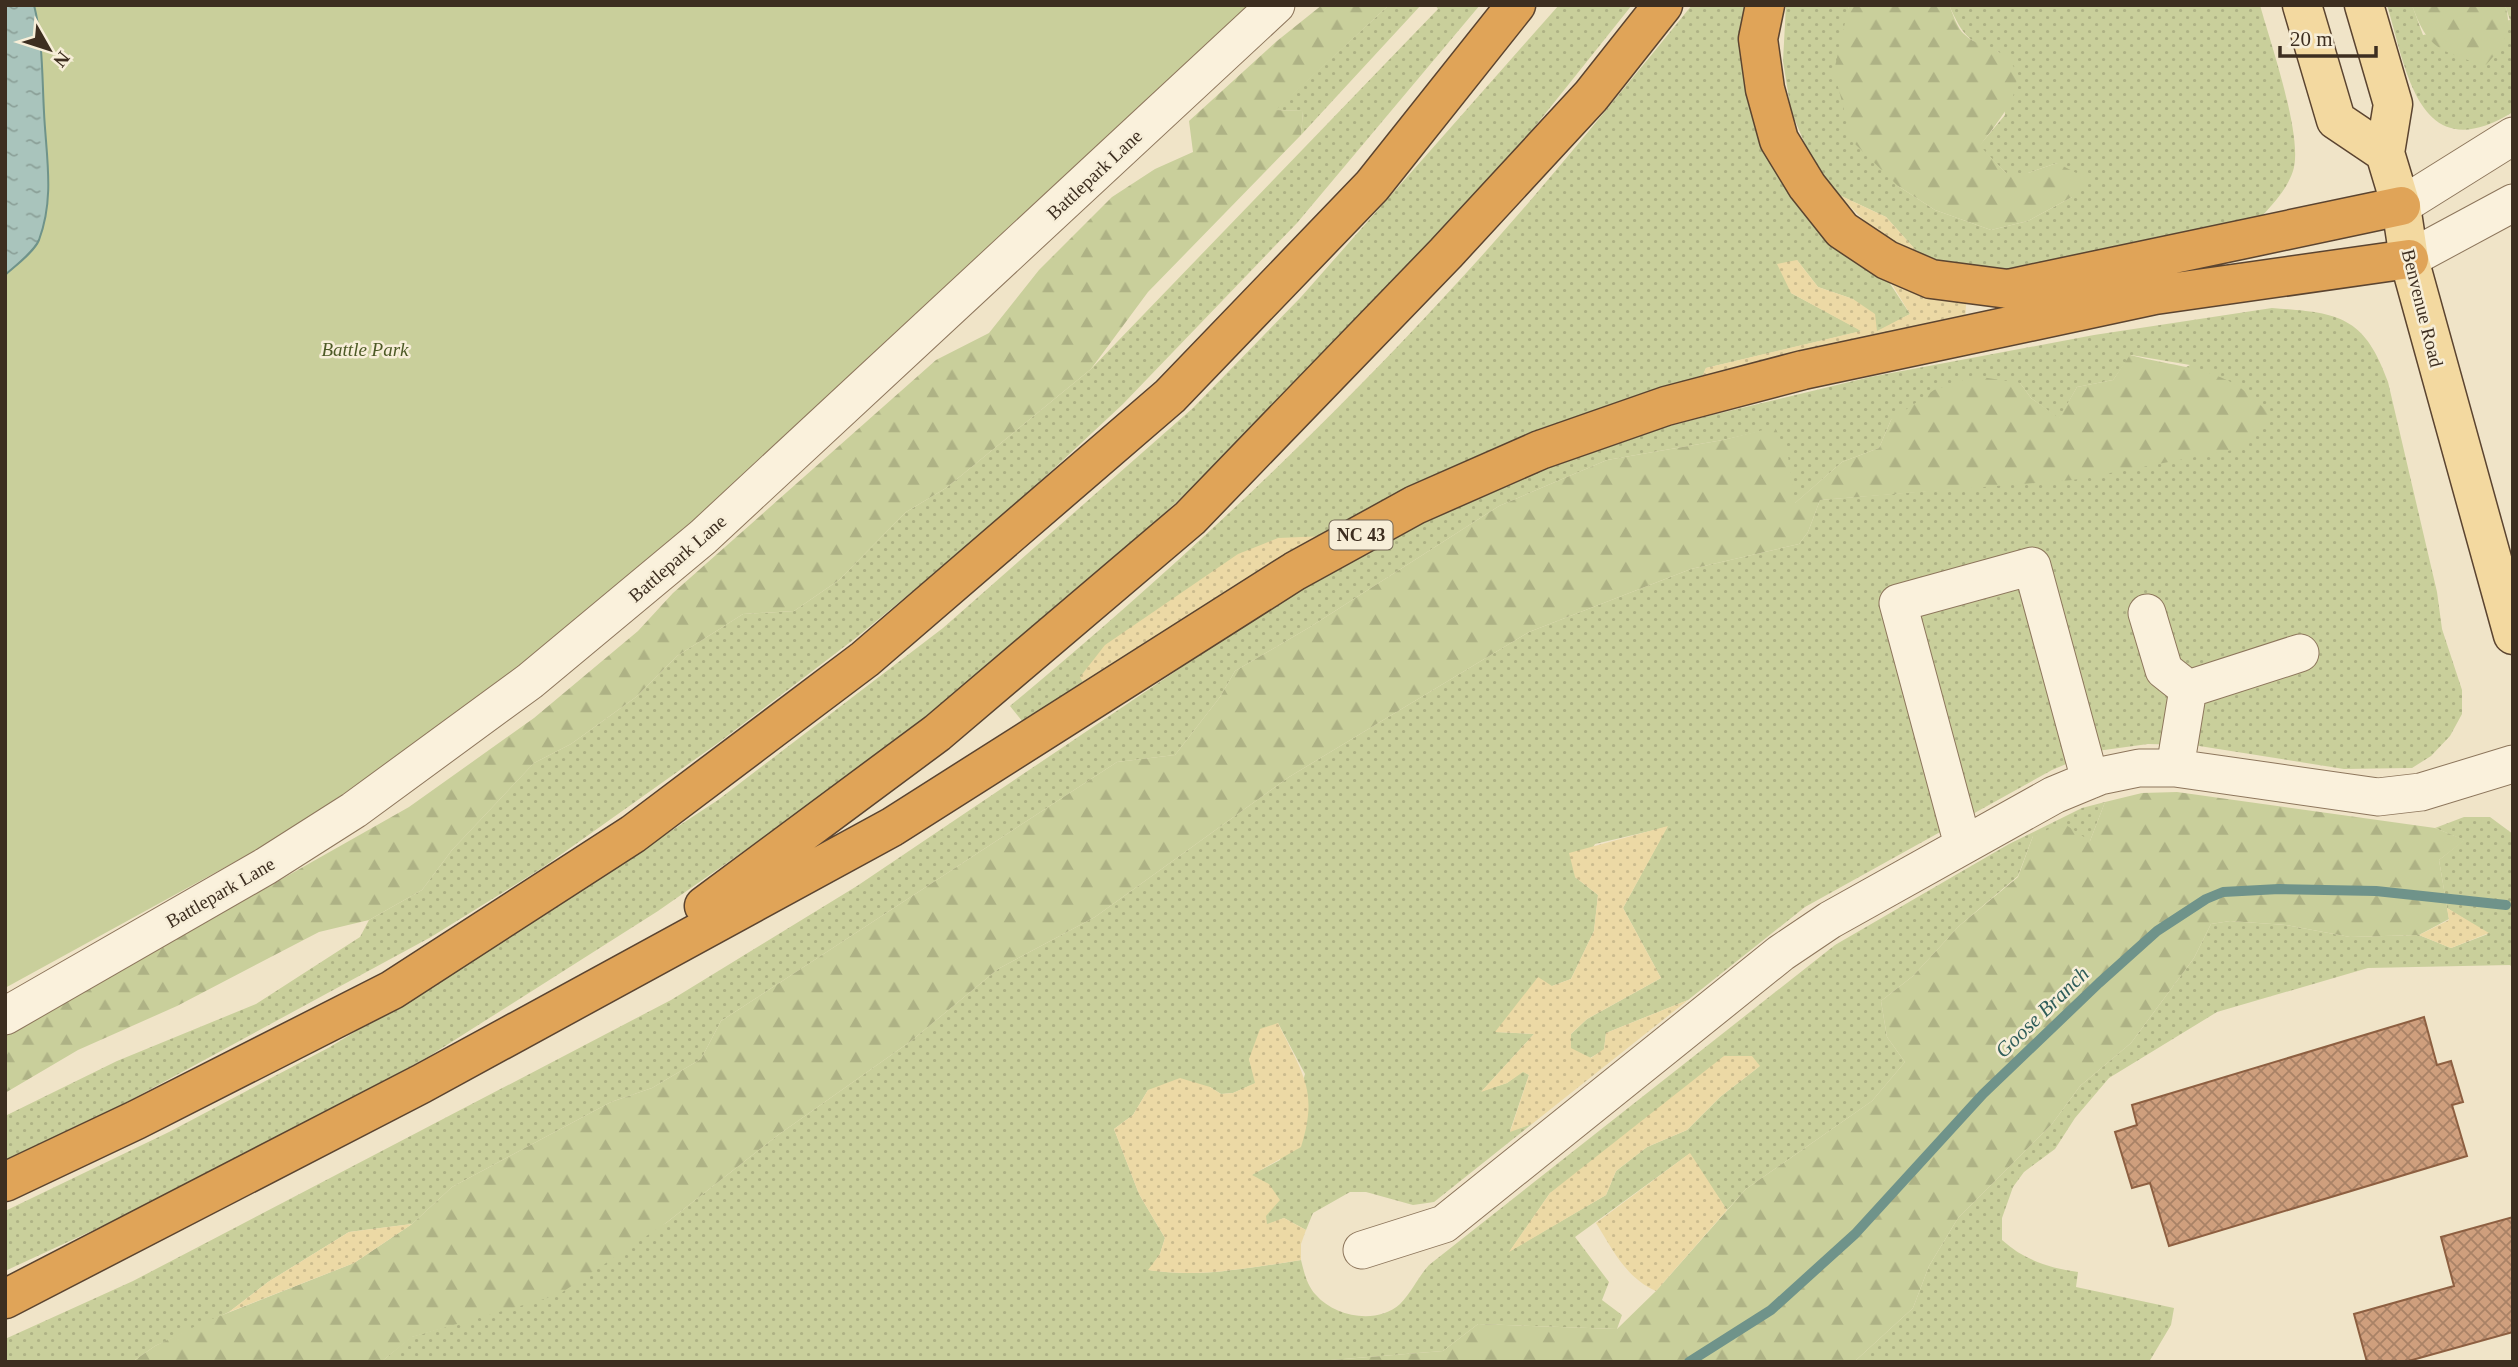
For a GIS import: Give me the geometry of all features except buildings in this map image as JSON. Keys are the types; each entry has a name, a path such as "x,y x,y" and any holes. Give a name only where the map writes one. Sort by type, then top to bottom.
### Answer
{"highway":[{"path":"5,1182 136,1120 392,990 633,834 865,659 1097,462 1179,387 1372,186 1516,5"},
{"path":"5,1299 421,1084 716,898 937,733 1191,517 1591,96 1663,5"},
{"path":"1765,5 1758,39 1765,89 1779,140 1800,175 1842,230 1887,260 1931,279 2008,289 2401,206"},
{"name":"NC 43","path":"421,1084 892,827 1295,571 1415,505 1540,450 1666,406 1802,370 2155,295 2409,259"}],"main road":[{"path":"2302,5 2336,120 2385,153 2393,104 2364,5"},
{"name":"Benvenue Road","path":"2385,153 2401,206 2409,259 2513,635"}],"street":[{"name":"Battlepark Lane","path":"5,1016 266,866 354,810 530,681 703,537 1276,5"},
{"path":"2401,206 2513,136"},
{"path":"2409,259 2513,203"},
{"path":"1963,845 1898,603 2032,566 2090,780"},
{"path":"2147,613 2164,670 2188,689"},
{"path":"2188,689 2300,653"},
{"path":"2175,768 2188,689"},
{"path":"1362,1251 1444,1224 1781,953 1830,920 2054,794 2090,780 2139,768 2175,768 2378,797 2421,792 2513,764"}],"green space":[{"name":"Battle Park","path":"34,5 1253,5 694,522 490,691 289,832 5,988 5,275 37,245 47,208 42,58"},
{"path":"1322,5 1389,5 1276,110 1303,111 1301,135 1148,292 1091,369 946,488 906,512 839,580 794,611 743,614 677,656 636,697 571,744 534,763 452,850 422,890 369,920 319,932 177,1006 78,1050 5,1093 5,1036 409,807 534,718 638,631 673,593 936,360 989,333 1039,270 1112,197 1155,169 1193,152 1189,121 1277,41"},
{"path":"1389,5 1421,5 1301,135 1303,111 1275,110"},
{"path":"1435,5 1480,5 1297,223 1123,404 999,520 857,637 718,743 542,868 431,937 88,1123 5,1161 5,1116 117,1061 256,1004 360,937 369,920 422,890 452,850 534,763 571,744 636,697 677,656 743,614 794,611 839,580 906,512 946,488 1091,369 1438,9"},
{"path":"1559,5 1632,5 1521,144 1440,237 1212,469 1113,561 867,765 658,911 431,1055 232,1166 5,1271 5,1211 169,1132 330,1047 521,930 718,800 943,628 1193,408 1301,297"},
{"path":"1692,5 1750,5 1750,71 1910,314 1877,332 1853,299 1818,287 1797,260 1791,293 1862,331 1706,368 1699,384 1086,688 1027,727 1010,706 1179,559 1288,457 1394,351 1509,225"},
{"path":"1786,5 1849,5 1844,38 1898,186 1935,210 1991,230 2028,221 2072,197 2057,163 2028,173 2006,173 1979,146 2005,115 1999,52 1980,45 1967,36 1949,5 2260,5 2290,114 2294,136 2293,171 2284,190 2262,216 2015,274 1966,271 1921,256 1886,217 1837,194 1813,163 1791,111 1783,61"},
{"path":"1849,5 1949,5 1957,25 1968,38 2002,54 2012,64 2016,76 2016,88 2011,101 1980,146 2006,173 2028,173 2057,163 2086,178 2072,197 2028,221 1991,230 1935,210 1898,186 1852,141 1834,71"},
{"path":"2387,5 2412,5 2423,35 2510,20 2505,5 2513,5 2513,112 2481,127 2456,129 2437,121 2422,105 2411,84"},
{"path":"2412,5 2505,5 2508,23 2505,38 2497,53 2485,66 2438,47 2424,32"},
{"path":"2272,308 2331,316 2358,330 2369,343 2388,382 2437,592 2442,629 2462,690 2462,714 2450,736 2431,756 2412,768 2344,769 2193,745 2148,744 2097,751 2052,770 1805,907 1688,1000 1606,1033 1604,1050 1590,1058 1571,1049 1571,1034 1587,1019 1661,978 1623,908 1667,827 1595,844 1575,877 1598,895 1594,931 1571,979 1552,986 1496,1032 1534,1034 1482,1091 1507,1083 1523,1071 1529,1075 1510,1131 1532,1124 1434,1202 1413,1205 1366,1192 1350,1192 1313,1213 1306,1230 1284,1218 1266,1225 1266,1216 1251,1175 1280,1160 1305,1074 1278,1023 1249,1059 1256,1083 1233,1093 1221,1094 1210,1087 1148,1090 1133,1115 1114,1129 1139,1194 1165,1238 1160,1254 1149,1270 1206,1272 1301,1260 1310,1287 1324,1303 1356,1316 1380,1315 1400,1304 1429,1265 1835,945 2009,844 2082,808 2105,802 2090,841 2033,836 2018,876 1959,926 1913,976 1881,1001 1887,1037 1905,1062 1872,1101 1746,1189 1727,1210 1689,1154 1575,1237 1609,1282 1602,1300 1622,1315 1617,1329 1478,1324 1443,1351 1306,1362 381,1362 411,1337 455,1324 666,1223 778,1135 911,1041 998,969 1095,917 1289,777 1529,632 1691,569 1799,544 1808,532 1820,500 1951,489 2190,365 2131,355 2113,380 2077,387 2059,419 2031,398 2020,383 1891,420 1879,448 1842,462 1794,504 1775,428 1607,460 1499,506 1310,627 1235,671 1220,697 1175,755 1117,762 721,1021 701,1059 652,1088 611,1102 452,1187 412,1224 349,1232 268,1282 229,1312 155,1346 132,1362 5,1362 5,1339 133,1281 671,1000 857,886 1225,638 1378,542 1589,447 1870,377 2094,335","holes":["1760,1066 1720,1097 1687,1130 1647,1147 1616,1171 1606,1195 1510,1251 1550,1193"]},
{"path":"2130,355 2188,367 2222,378 2254,398 2269,414 2258,434 2243,448 2073,480 1820,500 1808,532 1799,544 1691,569 1529,632 1289,777 1095,917 998,969 911,1041 778,1135 666,1223 558,1295 412,1337 381,1362 132,1362 155,1346 202,1323 354,1263 412,1224 452,1187 611,1102 652,1088 701,1059 721,1021 1117,762 1175,755 1220,697 1235,671 1310,627 1499,506 1607,460 1723,440 1775,427 1788,456 1795,503 1842,462 1879,448 1891,420 1934,390 1975,376 2020,383 2031,398 2059,418 2077,387 2113,380"},
{"path":"2177,792 2435,828 2465,840 2439,860 2449,919 2419,935 2350,937 2286,925 2230,921 2211,924 2194,958 2131,1043 2080,1086 2052,1124 1958,1218 1929,1266 1913,1308 1854,1362 1307,1362 1443,1351 1478,1324 1617,1329 1656,1291 1746,1189 1872,1101 1905,1062 1887,1037 1881,1001 1913,976 1959,926 2018,877 2033,836 2063,823 2090,841 2105,802 2142,793"},
{"path":"2464,817 2490,817 2513,834 2513,968 2510,965 2368,968 2217,1012 2109,1078 2075,1118 2055,1149 2024,1172 2013,1187 2002,1218 2002,1240 2010,1247 2037,1262 2078,1272 2076,1287 2174,1308 2171,1325 2149,1362 1854,1362 1913,1308 1929,1266 1958,1218 2052,1124 2080,1086 2131,1043 2194,958 2211,924 2230,921 2286,925 2350,937 2419,935 2451,948 2488,934 2447,908 2439,860 2464,840 2435,828"}],"sand":[{"path":"1837,194 1886,217 1921,256 1873,229"},
{"path":"1797,260 1818,287 1853,299 1875,314 1877,331 1910,314 1890,281 1966,304 1965,324 1699,384 1706,368 1861,331 1791,293 1777,264"},
{"path":"1326,536 1086,688 1080,677 1105,645 1238,554 1278,538"},
{"path":"1668,826 1623,908 1661,978 1587,1019 1571,1034 1571,1048 1591,1058 1604,1049 1606,1033 1688,1000 1532,1124 1510,1132 1529,1075 1523,1072 1507,1083 1481,1092 1534,1034 1495,1032 1538,977 1552,986 1571,979 1594,931 1598,895 1575,877 1569,853"},
{"path":"2447,908 2489,933 2451,948 2419,935 2449,920"},
{"path":"1278,1023 1305,1082 1308,1096 1306,1127 1301,1147 1252,1175 1269,1184 1280,1200 1266,1216 1267,1224 1284,1218 1306,1230 1301,1244 1301,1260 1206,1272 1148,1270 1160,1254 1165,1238 1139,1194 1114,1129 1133,1115 1148,1090 1180,1078 1210,1087 1221,1094 1233,1093 1255,1083 1249,1059 1260,1029"},
{"path":"1724,1056 1752,1056 1760,1066 1720,1097 1687,1130 1647,1147 1616,1171 1606,1195 1509,1252 1550,1193"},
{"path":"1690,1153 1727,1210 1656,1291 1628,1271 1596,1223"},
{"path":"412,1224 354,1263 229,1312 268,1282 349,1232"}],"water":[{"path":"5,5 34,5 37,18 41,45 48,192 44,224 37,245 5,275"}],"waterway":[{"name":"Goose Branch","path":"1689,1362 1771,1310 1855,1234 1983,1094 2099,983 2157,931 2206,899 2223,892 2279,889 2376,891 2506,905"}]}
